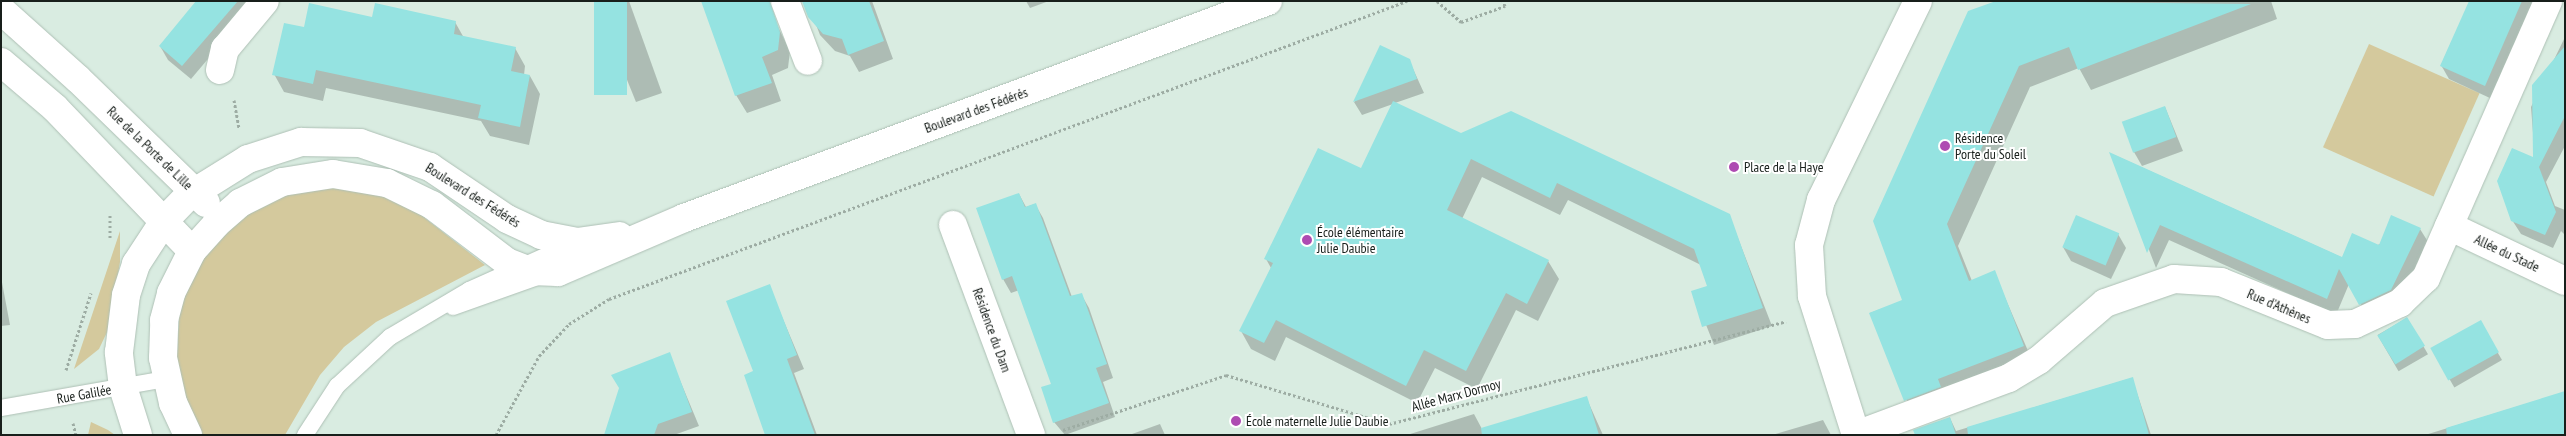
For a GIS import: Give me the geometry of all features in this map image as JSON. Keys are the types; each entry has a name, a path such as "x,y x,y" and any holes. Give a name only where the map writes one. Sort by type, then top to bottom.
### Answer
{"main road":[{"path":"220,70 224,49 265,1"},
{"path":"785,1 808,61"},
{"name":"Boulevard des Fédérés","path":"188,435 166,379 164,320 176,280 192,251 222,218 282,182 333,174 361,177 422,198 488,250 518,266 550,273 576,266 684,218 1268,1"},
{"path":"1884,67 1893,28 1893,1"},
{"path":"1856,435 1817,313 1808,259 1816,215 1884,67 1918,1"},
{"name":"Rue d'Athènes","path":"1856,435 2009,378 2039,360 2105,303 2174,278 2204,277 2313,321 2341,327 2355,324 2400,303 2420,287 2449,226 2548,1"},
{"name":"Rue de la Porte de Lille","path":"1,10 78,79 222,218"},
{"path":"1,62 55,108 192,251"},
{"name":"Boulevard des Fédérés","path":"138,435 123,387 119,338 126,295 136,264 164,221 194,191 225,170 273,149 317,140 346,141 415,160 519,226 577,242 612,238 684,218"},
{"name":"Résidence du Dam","path":"953,225 1031,435"},
{"name":"Allée du Stade","path":"2449,226 2565,280"}],"lane":[{"path":"305,435 337,386 359,362 420,318 518,266 577,242"},
{"path":"420,318 550,273"},
{"name":"Rue Galilée","path":"1,408 166,379"}],"path":[{"path":"496,435 539,356 569,324 609,299 1407,1"},
{"path":"1436,1 1462,22 1505,6 1503,1"},
{"path":"220,70 236,103 240,135"},
{"path":"107,249 113,230 108,208"},
{"path":"76,435 68,397 68,359 94,285"},
{"name":"Allée Marx Dormoy","path":"1058,432 1226,375 1389,424 1817,313"}],"shaded area":[{"path":"2369,44 2480,93 2434,196 2323,147"},
{"path":"327,185 398,197 485,265 376,322 344,347 320,375 285,435 202,435 184,400 176,366 180,306 203,254 231,223 277,195"},
{"path":"120,231 120,262 109,328 99,349 74,369"},
{"path":"91,422 108,430 115,435 88,435"}],"building":[{"path":"196,1 238,1 182,66 159,46"},
{"path":"594,1 627,1 627,95 594,95"},
{"path":"701,1 770,1 780,32 778,50 762,57 772,83 735,96"},
{"path":"802,1 869,1 884,41 848,55 842,39 823,34 808,17"},
{"name":"Résidence Porte du Soleil","path":"1996,1 2251,4 2078,70 2069,47 2019,66 1947,224 1969,281 1995,270 2024,346 1938,379 1941,387 1904,401 1869,313 1902,300 1873,221 1968,11"},
{"path":"2469,1 2522,1 2485,86 2440,66"},
{"path":"309,3 372,17 375,3 456,21 454,34 516,47 511,71 530,75 520,127 478,118 481,105 316,70 313,84 272,75 284,23 304,27"},
{"path":"1380,45 1410,59 1417,79 1353,102"},
{"path":"2565,46 2565,116 2539,167 2556,212 2545,235 2511,221 2497,181 2512,148 2533,157 2532,85"},
{"path":"1393,101 1461,133 1511,111 1730,214 1763,308 1702,327 1691,291 1707,286 1694,249 1557,183 1550,198 1471,159 1447,210 1549,260 1527,304 1506,293 1466,371 1424,350 1406,386 1276,320 1264,343 1239,331 1273,263 1264,259 1318,148 1361,168"},
{"path":"2165,106 2176,137 2133,153 2122,122"},
{"path":"2109,152 2342,257 2352,233 2379,245 2391,215 2421,228 2391,290 2359,305 2339,269 2327,299 2160,225 2147,253"},
{"path":"1019,193 1025,207 1036,203 1070,296 1082,293 1107,364 1096,368 1109,403 1053,423 1041,387 1051,384 1012,276 1002,280 976,208"},
{"path":"2076,215 2119,233 2106,266 2062,247"},
{"path":"770,284 797,355 787,359 815,435 765,435 744,375 753,371 726,301"},
{"path":"2407,317 2425,346 2395,364 2377,336"},
{"path":"2481,320 2499,352 2448,380 2430,348"},
{"path":"670,352 692,412 658,424 654,435 604,435 619,388 611,375"},
{"path":"2133,377 2149,435 1968,435 1967,427"},
{"path":"2565,391 2565,435 2447,435 2446,428"},
{"path":"1587,396 1599,435 1482,435 1481,428"},
{"path":"1950,417 1956,435 1915,435 1913,430"}],"place":[{"name":"Résidence Porte du Soleil","path":"1945,146"},
{"name":"Place de la Haye","path":"1734,167"},
{"name":"École élémentaire Julie Daubie","path":"1307,240"},
{"name":"École maternelle Julie Daubie","path":"1236,421"}]}
